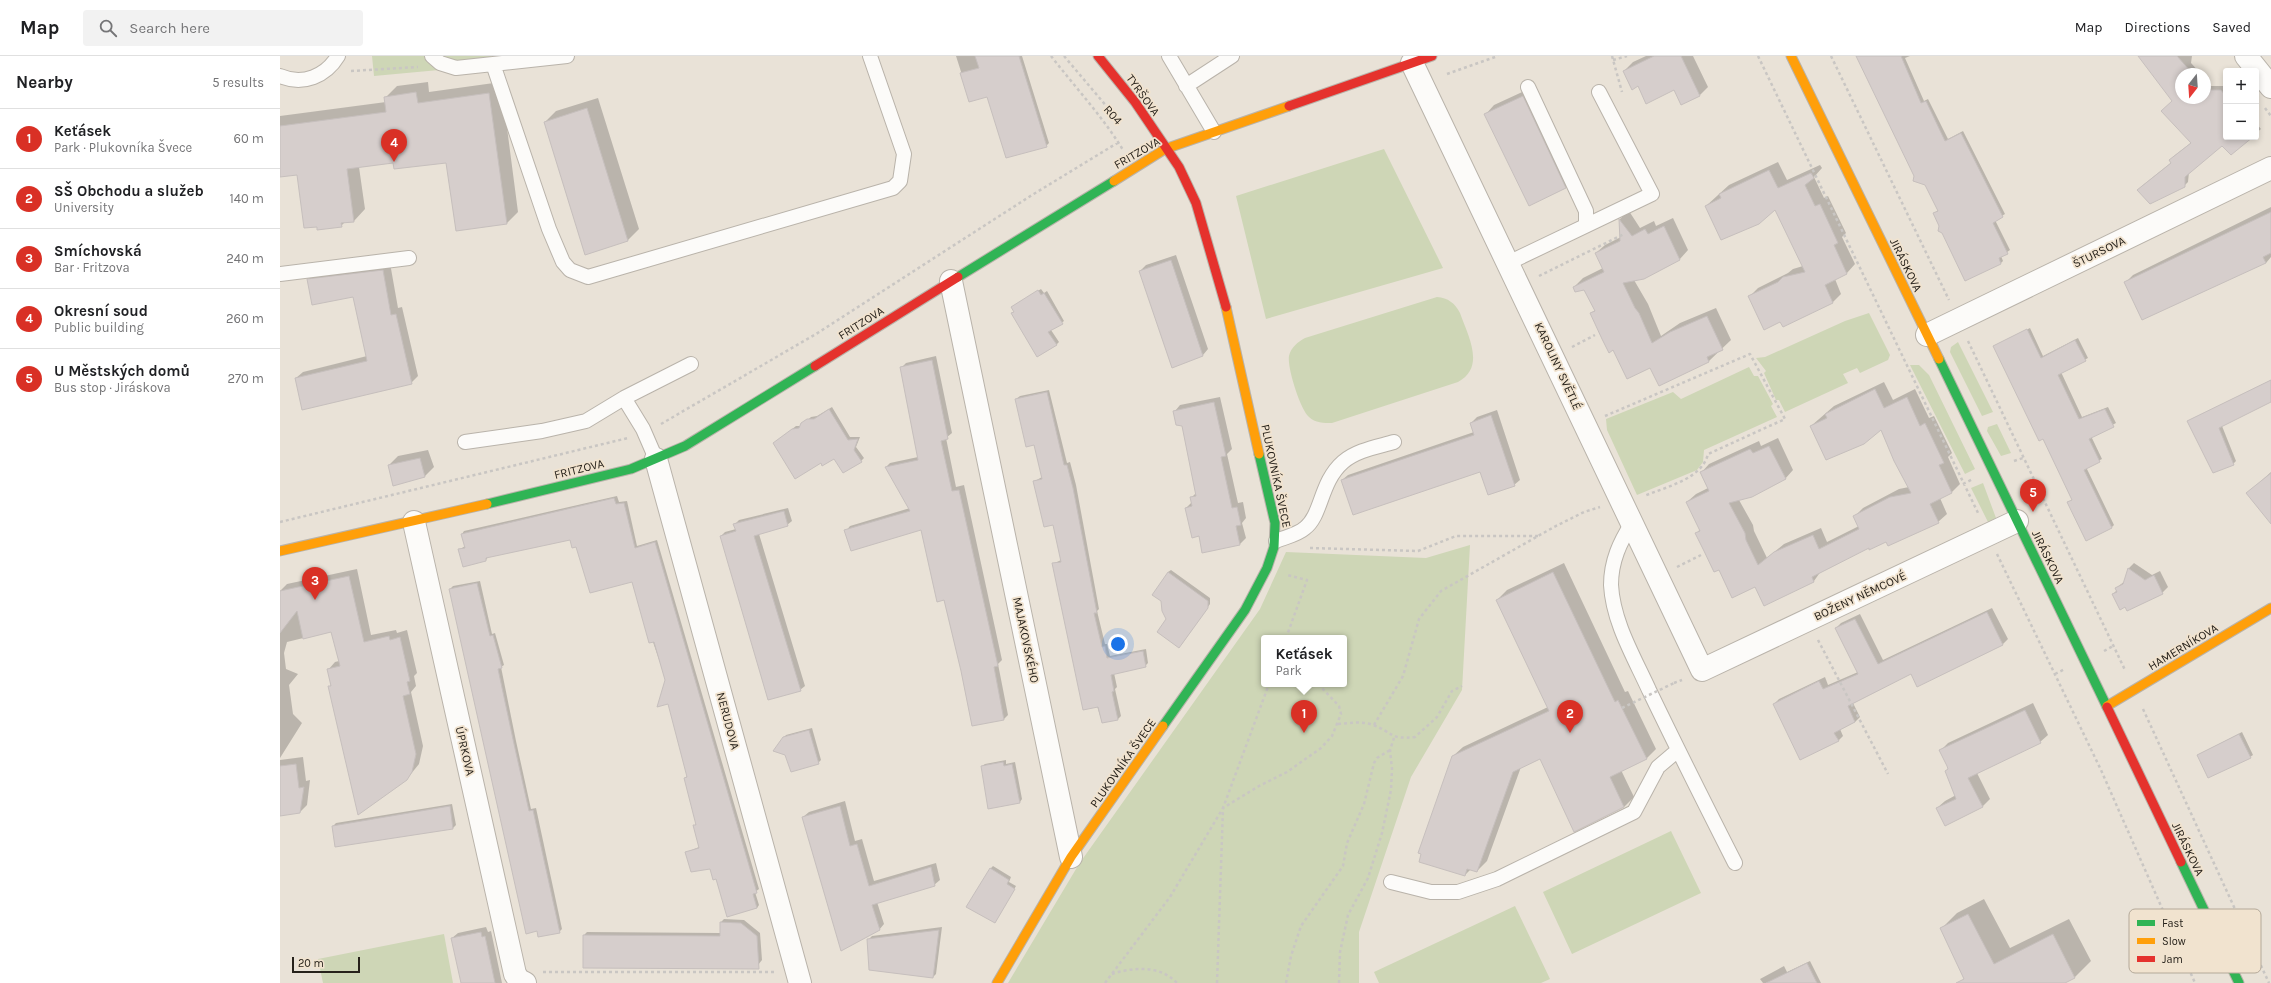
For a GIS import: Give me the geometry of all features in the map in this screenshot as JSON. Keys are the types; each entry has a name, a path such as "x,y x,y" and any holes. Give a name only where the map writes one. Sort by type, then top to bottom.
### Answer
{"street":[{"name":"TYRŠOVA","path":"1098,56 1135,102 1165,149"},
{"name":"FRITZOVA","path":"280,551 414,522 631,469 656,459 685,446 1165,149 1432,56"},
{"name":"JIRÁSKOVA","path":"1791,56 2018,521 2204,909"},
{"path":"2246,56 2271,87"},
{"name":"KAROLINY SVĚTLÉ","path":"1412,63 1702,670"},
{"name":"PLUKOVNÍKA ŠVECE","path":"1071,857 1245,610 1268,570 1276,541 1275,523 1214,263 1196,203 1179,167 1165,149"},
{"name":"ŠTURSOVA","path":"1928,335 1963,329 2271,168"},
{"name":"MAJAKOVSKÉHO","path":"951,281 1071,857"},
{"name":"NERUDOVA","path":"656,459 800,983"},
{"name":"BOŽENY NĚMCOVÉ","path":"1702,670 2018,521"},
{"name":"ÚPRKOVA","path":"414,522 515,974 528,978"},
{"name":"HAMERNÍKOVA","path":"2107,706 2271,608"},
{"path":"997,983 1071,857"},
{"name":"JIRÁSKOVA","path":"2234,973 2239,983"}],"lane":[{"path":"280,76 296,80 308,79 320,75 328,69 338,56"},
{"path":"436,59 456,68 567,56"},
{"path":"493,64 550,230 563,262 570,270 588,277 893,188 900,181 904,154 870,56"},
{"path":"1169,56 1214,132"},
{"path":"1186,86 1232,56"},
{"path":"1528,86 1586,211 1586,226"},
{"path":"1508,263 1652,194 1600,92"},
{"path":"280,274 409,258"},
{"path":"465,442 542,431 586,421 624,398 691,364"},
{"path":"624,398 656,459"},
{"path":"1276,541 1305,528 1313,519 1328,479 1343,462 1359,452 1394,442"},
{"path":"1632,523 1619,543 1613,563 1611,585 1615,611 1623,635 1678,750 1735,863"},
{"path":"1391,882 1431,892 1458,892 1497,879 1634,812 1658,768 1678,750"}],"path":[{"path":"280,522 644,435 823,330 1032,195 1119,142 1112,130 1101,121 1051,56"},
{"name":"R04","path":"1064,56 1112,115 1122,124"},
{"path":"1440,76 1498,56"},
{"path":"1612,56 1613,60 1627,56"},
{"path":"1758,56 2101,770 2162,909"},
{"path":"1831,56 1963,329 2134,690 2235,909"},
{"path":"328,69 362,71 436,59"},
{"path":"1538,277 1624,234"},
{"path":"1571,348 1595,335"},
{"path":"1604,416 1750,354 1785,419 1708,454 1705,464 1696,473 1642,497"},
{"path":"1374,725 1403,676 1419,619 1441,591 1538,536 1584,512"},
{"path":"1296,533 1304,548 1418,552 1456,536 1538,536"},
{"path":"1287,635 1307,580"},
{"path":"1808,620 1888,774"},
{"path":"1622,708 1674,684"},
{"path":"1338,724 1363,722 1374,725 1394,738 1414,737 1427,728 1437,717 1452,691 1462,686"},
{"path":"1105,983 1111,974 1127,957 1170,897 1223,808 1268,687"},
{"path":"1223,808 1306,760 1332,736 1341,714 1339,706 1321,687"},
{"path":"1339,983 1340,952 1348,915 1368,878 1384,826 1391,790 1390,750 1394,738"},
{"path":"1286,983 1291,956 1301,926 1343,866 1347,843 1364,804 1374,764 1382,754 1390,750"},
{"path":"1217,983 1223,808"},
{"path":"2261,966 2269,983"},
{"path":"1111,974 1125,970 1153,970 1163,973 1177,983"},
{"path":"528,978 775,972"},
{"path":"2191,973 2195,983"}],"green space":[{"path":"372,56 520,56 439,70 374,76"},
{"path":"1384,149 1443,268 1266,319 1236,196"},
{"path":"1437,297 1448,300 1456,306 1467,331 1473,360 1471,368 1466,376 1458,382 1332,423 1317,422 1305,413 1298,397 1290,369 1289,356 1295,345 1305,338"},
{"path":"1869,313 1890,355 1888,360 1860,373 1857,368 1843,374 1848,383 1785,412 1779,400 1776,400 1764,373 1766,371 1756,358 1765,357 1845,321"},
{"path":"1958,342 1993,412 1982,416 1950,352 1951,347"},
{"path":"1910,365 1919,365 1929,375 1975,469 1965,474"},
{"path":"1749,367 1754,376 1758,376 1773,404 1771,406 1777,417 1704,450 1703,462 1697,470 1637,495 1607,430 1606,419 1673,392 1681,399"},
{"path":"1997,424 2011,453 2001,456 1987,431 1988,427"},
{"path":"1983,483 1996,518 1988,522 1971,488"},
{"path":"1470,545 1462,690 1411,777 1359,932 1359,983 1008,983 1079,864 1260,609 1286,552 1426,558"},
{"path":"1671,831 1701,893 1572,954 1543,892"},
{"path":"1515,906 1550,979 1541,983 1379,983 1374,972"},
{"path":"444,934 453,983 323,983 318,959"}],"building":[{"path":"975,56 1019,56 1047,147 1006,158 987,97 969,102 960,73 979,68"},
{"path":"1654,56 1681,56 1700,96 1681,105 1674,90 1646,104 1638,86 1632,90 1623,71"},
{"path":"1856,56 1901,56 1921,103 1926,101 1945,141 1961,133 2003,217 1993,223 2008,254 1999,258 2001,264 1965,281 1942,233 1938,231 1939,226 1933,213 1938,211 1925,185 1913,181 1914,176"},
{"path":"2138,56 2177,56 2188,68 2175,68 2175,104 2211,104 2211,90 2221,90 2223,92 2223,140 2249,140 2231,155 2222,146 2185,177 2185,187 2150,204 2137,190 2171,163 2169,160 2191,143 2161,111 2172,101"},
{"path":"416,92 418,103 489,93 507,224 456,231 446,163 394,169 393,163 347,169 354,222 341,223 342,227 317,230 317,227 304,228 297,175 280,177 280,126 386,112 384,97"},
{"path":"1523,96 1566,188 1529,206 1484,114"},
{"path":"587,108 628,241 585,255 544,122"},
{"path":"1769,170 1778,188 1811,173 1814,178 1805,185 1815,206 1820,204 1838,243 1834,245 1847,274 1825,285 1833,303 1783,327 1780,322 1764,330 1748,296 1778,282 1783,277 1805,272 1775,210 1759,224 1721,240 1705,206 1721,198 1719,194"},
{"path":"2271,212 2271,253 2263,257 2266,263 2142,320 2124,282"},
{"path":"1619,219 1632,236 1645,229 1648,234 1664,226 1680,260 1644,279 1623,283 1639,313 1652,343 1670,332 1707,316 1723,350 1707,357 1709,362 1659,386 1650,368 1627,379 1613,350 1609,353 1602,339 1590,313 1595,311 1584,290 1575,292 1573,287 1604,272 1595,253 1620,241"},
{"path":"1171,260 1203,356 1172,368 1139,271"},
{"path":"383,270 391,315 396,314 412,384 302,410 295,378 367,361 353,297 312,305 307,279"},
{"path":"1038,290 1041,295 1044,293 1063,324 1048,332 1057,345 1037,357 1011,313 1014,312 1011,307"},
{"path":"2027,329 2041,358 2075,340 2086,361 2058,375 2079,419 2105,409 2114,427 2089,439 2100,462 2084,470 2112,528 2086,541 2067,502 2072,500 2043,439 2039,441 1993,346"},
{"path":"932,360 948,439 941,441 952,491 959,490 998,666 994,667 1004,720 972,726 944,600 937,602 921,530 851,551 844,530 910,511 885,467 918,460 900,367"},
{"path":"2271,380 2271,402 2219,428 2234,465 2213,473 2187,421"},
{"path":"1875,389 1884,408 1907,397 1920,426 1925,423 1944,463 1939,465 1952,493 1930,504 1939,523 1888,546 1886,542 1869,550 1869,548 1812,577 1814,582 1764,606 1755,587 1732,598 1719,570 1714,572 1695,533 1700,531 1686,502 1709,491 1700,472 1750,449 1753,453 1769,446 1786,479 1752,497 1729,503 1745,533 1746,540 1758,565 1774,552 1813,535 1819,549 1859,529 1853,516 1890,497 1911,493 1894,461 1881,430 1864,444 1826,460 1810,426 1827,418 1825,414"},
{"path":"1047,392 1064,465 1067,465 1073,488 1097,613 1094,613 1102,647 1105,646 1107,658 1143,651 1146,667 1111,675 1114,691 1112,692 1118,720 1102,723 1098,707 1083,710 1052,563 1061,562 1053,525 1044,527 1033,481 1042,479 1034,445 1026,447 1015,399"},
{"path":"1214,402 1226,456 1221,457 1232,508 1237,507 1241,525 1236,526 1240,545 1202,553 1199,536 1192,538 1185,508 1192,506 1190,497 1196,496 1182,426 1176,425 1173,411"},
{"path":"829,409 848,440 858,439 854,450 862,462 843,473 834,459 822,466 821,463 795,479 773,443 792,429 799,428 801,423 807,419 814,419"},
{"path":"1491,415 1515,486 1488,495 1480,472 1353,515 1341,480 1474,435 1470,423"},
{"path":"420,458 425,477 393,486 388,465"},
{"path":"2271,473 2271,524 2246,493"},
{"path":"614,498 616,504 624,503 635,548 655,542 757,893 753,894 757,908 727,917 716,879 713,880 710,869 691,872 685,852 699,848 693,825 696,825 684,778 687,777 668,704 657,707 665,680 654,642 649,643 632,582 590,593 576,547 572,548 570,540 486,558 486,561 463,567 458,549 465,548 461,534"},
{"path":"784,511 788,526 754,536 801,691 768,700 720,536 736,531 733,524"},
{"path":"2128,568 2145,580 2154,575 2163,594 2127,611 2125,607 2120,610 2112,594 2117,592 2115,588 2123,584"},
{"path":"1168,572 1208,601 1208,608 1179,648 1157,632 1166,619 1162,611 1161,601 1152,595"},
{"path":"1553,572 1615,702 1618,700 1647,759 1610,777 1624,807 1574,832 1540,759 1513,772 1477,872 1467,869 1465,876 1419,862 1421,854 1418,853 1452,756 1549,711 1496,600"},
{"path":"349,576 364,642 389,636 390,640 400,637 410,681 407,682 410,694 403,696 416,754 412,772 407,780 358,815 328,686 331,686 327,669 340,666 331,632 303,639 297,611 280,633 280,591"},
{"path":"477,583 490,636 493,635 502,668 498,669 514,744 529,811 533,810 560,933 538,937 537,931 526,934 449,589"},
{"path":"1987,612 2003,645 1917,687 1911,674 1848,706 1855,722 1834,733 1839,741 1800,760 1773,704 1819,681 1823,689 1858,674 1835,628 1855,619 1878,664"},
{"path":"2025,710 2041,743 1968,778 1983,807 1945,826 1936,808 1956,799 1945,771 1948,769 1947,766 1939,750"},
{"path":"809,730 819,764 791,772 785,755 773,751 783,737"},
{"path":"2239,734 2251,758 2208,778 2197,755"},
{"path":"1003,762 1004,766 1012,764 1020,803 988,809 981,766"},
{"path":"296,764 299,788 304,787 300,813 280,816 280,766"},
{"path":"450,806 453,829 335,847 332,826"},
{"path":"840,806 850,846 857,844 869,886 931,867 935,886 872,905 880,930 841,951 802,817"},
{"path":"990,868 1009,880 1007,884 1015,889 995,923 966,907"},
{"path":"1968,914 1994,964 2053,934 2075,978 2065,983 1956,983 1964,979 1940,928"},
{"path":"720,922 741,923 757,936 759,969 583,968 583,935 720,936"},
{"path":"939,930 933,978 869,970 867,939"},
{"path":"481,932 482,937 485,936 495,983 461,983 451,938"},
{"path":"1807,963 1817,983 1766,983"}],"traffic: fast":[{"path":"958,277 1114,181"},
{"path":"1939,359 2107,707"},
{"path":"487,504 631,469 685,446 815,366"},
{"path":"1163,726 1245,610 1267,568 1274,547 1275,523 1259,454"},
{"path":"2181,862 2204,909"},
{"path":"2234,973 2239,983"}],"traffic: slow":[{"path":"1791,56 1939,359"},
{"path":"1114,181 1165,149 1289,106"},
{"path":"1226,307 1259,454"},
{"path":"280,551 487,504"},
{"path":"2107,706 2271,608"},
{"path":"997,983 1071,857 1163,726"}],"traffic: jam":[{"path":"1098,56 1135,102 1179,167 1196,203 1226,307"},
{"path":"1289,106 1432,56"},
{"path":"815,366 958,277"},
{"path":"2107,707 2181,862"}],"place":[{"name":"Okresní soud","path":"394,162"},
{"name":"U Městských domů","path":"2033,512"},
{"name":"Smíchovská","path":"315,600"},
{"name":"Keťásek","path":"1304,733"},
{"name":"SŠ Obchodu a služeb","path":"1570,733"}]}
